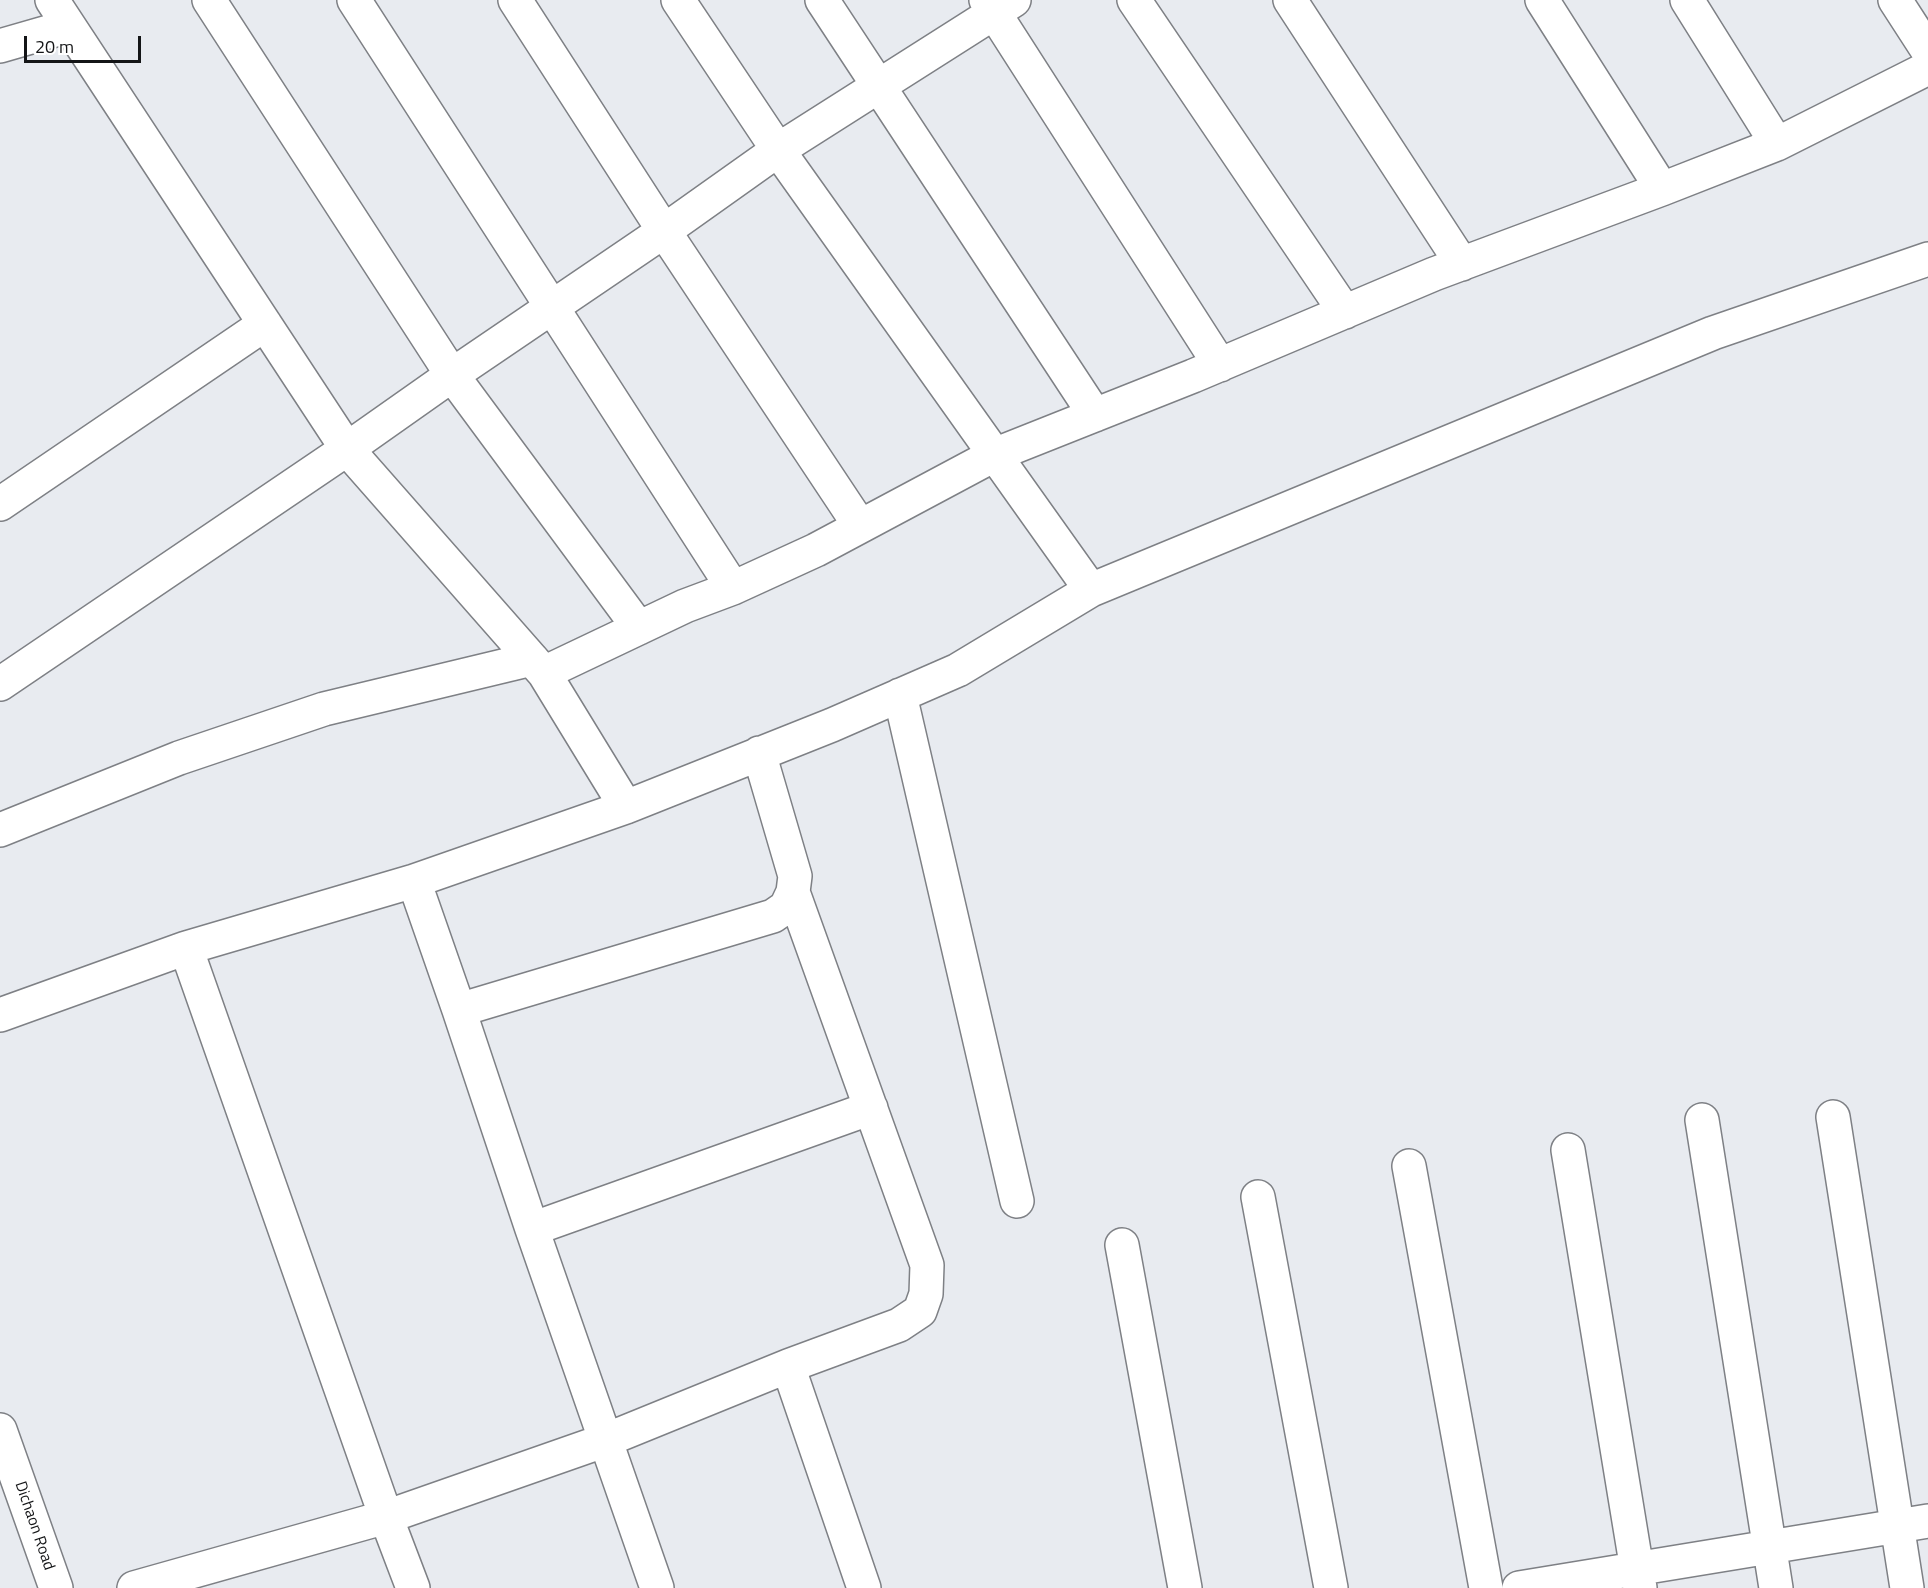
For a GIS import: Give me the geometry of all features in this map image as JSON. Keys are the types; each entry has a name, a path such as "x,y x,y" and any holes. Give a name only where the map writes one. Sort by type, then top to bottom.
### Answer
{"street":[{"path":"209,0 452,375 639,628"},
{"path":"354,0 733,588"},
{"path":"515,0 664,231 860,526"},
{"path":"678,0 778,150 1090,590"},
{"path":"822,0 1095,415"},
{"path":"1134,0 1345,312"},
{"path":"1290,0 1462,264"},
{"path":"1542,0 1662,189"},
{"path":"1687,0 1777,144"},
{"path":"1895,0 1928,51"},
{"path":"0,684 347,449 778,150 878,87 998,4 1220,365"},
{"path":"0,45 61,13 347,449 538,666 626,807"},
{"path":"0,830 179,758 324,709 538,666 639,628 816,550 994,455 1220,365 1462,264 1777,144 1928,68"},
{"path":"0,1015 186,948 414,882 626,807 958,670 1090,590 1713,333 1928,259"},
{"path":"0,504 265,324"},
{"path":"900,695 1017,1201"},
{"path":"459,1010 772,916 786,907 793,892 795,876 759,753"},
{"path":"414,882 657,1588"},
{"path":"134,1588 386,1517 606,1440 788,1366 899,1325 920,1311 926,1294 927,1265 793,892"},
{"path":"186,948 412,1588"},
{"path":"532,1229 871,1108"},
{"path":"1833,1117 1912,1524 1907,1588"},
{"path":"1702,1120 1776,1588"},
{"path":"1568,1150 1639,1578"},
{"path":"1408,1166 1486,1588"},
{"path":"1258,1197 1331,1588"},
{"path":"1122,1245 1185,1588"},
{"path":"788,1366 864,1588"},
{"name":"Dichaon Road","path":"0,1430 56,1588"},
{"path":"1519,1588 1639,1578 1769,1547 1912,1524"}]}
